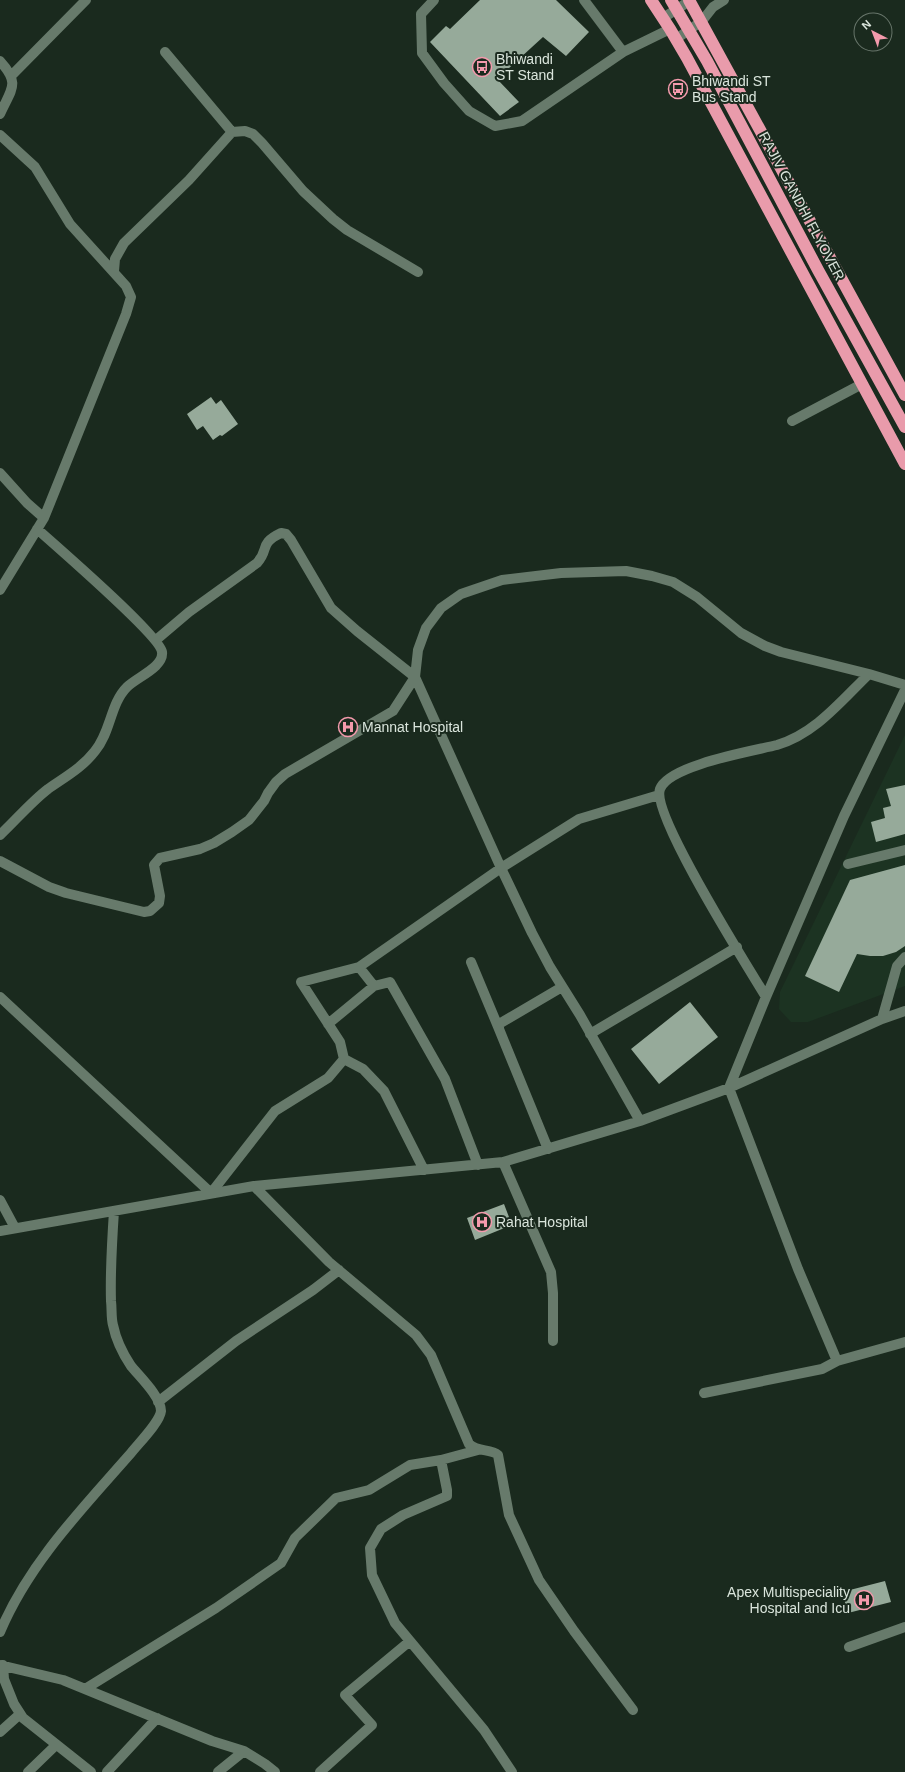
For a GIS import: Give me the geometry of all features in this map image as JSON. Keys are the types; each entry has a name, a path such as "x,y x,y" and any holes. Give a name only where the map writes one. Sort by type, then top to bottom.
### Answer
{"highway":[{"path":"651,0 673,34 905,464"},
{"name":"RAJIV GANDHI FLYOVER","path":"672,0 707,61 818,270 905,427"},
{"path":"690,0 905,395"}],"street":[{"path":"12,75 86,0"},
{"path":"434,0 421,14 422,53 444,83 469,111 495,126 522,121 623,52 673,34 702,21 714,6 724,0"},
{"path":"584,0 623,52"},
{"path":"663,18 690,0"},
{"path":"165,52 232,132"},
{"path":"0,61 12,75 13,81 0,114"},
{"path":"114,271 115,259 124,243 189,180 232,132 245,131 253,134 303,191 333,219 347,230 418,272"},
{"path":"0,135 35,167 70,224 114,271 126,286 131,297 126,314 44,518 0,590"},
{"path":"792,421 862,384"},
{"path":"0,473 26,503 44,518"},
{"path":"0,835 47,790 80,768 97,750 107,733 121,694 138,677 158,663 162,657 162,650 156,640 106,591 37,529"},
{"path":"156,640 188,612 258,563 261,559 267,541 281,533 286,534 298,548 331,608 357,631 415,677 501,868 532,932 562,987 640,1121"},
{"path":"0,861 49,887 66,893 144,912 150,911 159,903 160,896 154,865 157,860 166,856 200,849 214,843 232,832 249,820 264,801 276,782 285,774 393,711 415,677 418,650 426,628 442,608 461,594 502,580 561,573 626,571 673,582 697,597 741,633 766,646 781,652 869,674 905,685"},
{"path":"766,997 685,857 666,819 659,795 660,788 669,778 718,758 777,745 806,732 822,720 869,674"},
{"path":"837,1360 798,1269 729,1088 766,997 844,816 905,690"},
{"path":"344,1060 340,1042 301,982 359,967 501,868 579,819 659,795"},
{"path":"848,864 905,850"},
{"path":"590,1034 737,947"},
{"path":"882,1019 897,966 905,957"},
{"path":"471,962 548,1149"},
{"path":"359,967 374,986"},
{"path":"328,1024 374,986 390,982 445,1079 478,1165"},
{"path":"499,1029 499,1024 503,1020 562,987"},
{"path":"0,997 212,1193"},
{"path":"0,1231 254,1186 503,1162 640,1121 729,1088 882,1019 905,1011"},
{"path":"212,1193 275,1111 328,1078 344,1060"},
{"path":"344,1060 363,1069 384,1091 424,1170"},
{"path":"503,1162 551,1272 553,1293 553,1341"},
{"path":"254,1186 339,1270 416,1335 431,1355 466,1437 470,1444 478,1450"},
{"path":"0,1200 15,1228"},
{"path":"0,1632 11,1605 42,1557 157,1420 161,1411 151,1390 131,1366 119,1345 112,1324 111,1283 114,1211"},
{"path":"158,1402 236,1341 313,1290 339,1270"},
{"path":"704,1393 822,1369 837,1360 905,1342"},
{"path":"85,1689 216,1608 275,1568 281,1563 295,1538 336,1498 369,1490 410,1464 441,1460 478,1450 493,1452 498,1455 509,1515 539,1580 574,1631 633,1710"},
{"path":"441,1460 448,1490 447,1496 402,1515 381,1529 370,1548 372,1575 395,1623 484,1730 512,1772"},
{"path":"849,1647 905,1627"},
{"path":"320,1772 372,1726 345,1695 410,1641"},
{"path":"91,1772 22,1718 14,1704 4,1679 1,1665 63,1680 212,1741 244,1751 266,1764 275,1772"},
{"path":"0,1732 20,1714"},
{"path":"107,1772 157,1718"},
{"path":"28,1772 56,1745"},
{"path":"218,1772 244,1751"}],"shaded area":[{"path":"905,735 905,986 808,1022 791,1022 779,1009 780,992"}],"building":[{"name":"Bhiwandi ST Stand","path":"480,0 556,0 589,32 566,56 543,37 497,79 519,102 500,116 430,42 446,26 450,29"},
{"path":"211,397 216,404 221,400 238,424 222,436 220,435 213,440 203,426 197,430 187,414"},
{"path":"905,785 905,834 876,842 871,822 885,818 883,808 891,806 886,789"},
{"path":"905,865 905,946 896,952 883,956 857,954 839,992 805,976 850,880"},
{"path":"690,1002 718,1037 659,1084 631,1049"},
{"path":"504,1204 512,1225 475,1240 467,1218"},
{"path":"885,1581 891,1602 848,1613 842,1592"}],"place":[{"name":"Bhiwandi ST Stand","path":"482,67"},
{"name":"Bhiwandi ST Bus Stand","path":"678,89"},
{"name":"Mannat Hospital","path":"348,727"},
{"name":"Rahat Hospital","path":"482,1222"},
{"name":"Apex Multispeciality Hospital and Icu","path":"864,1600"}]}
